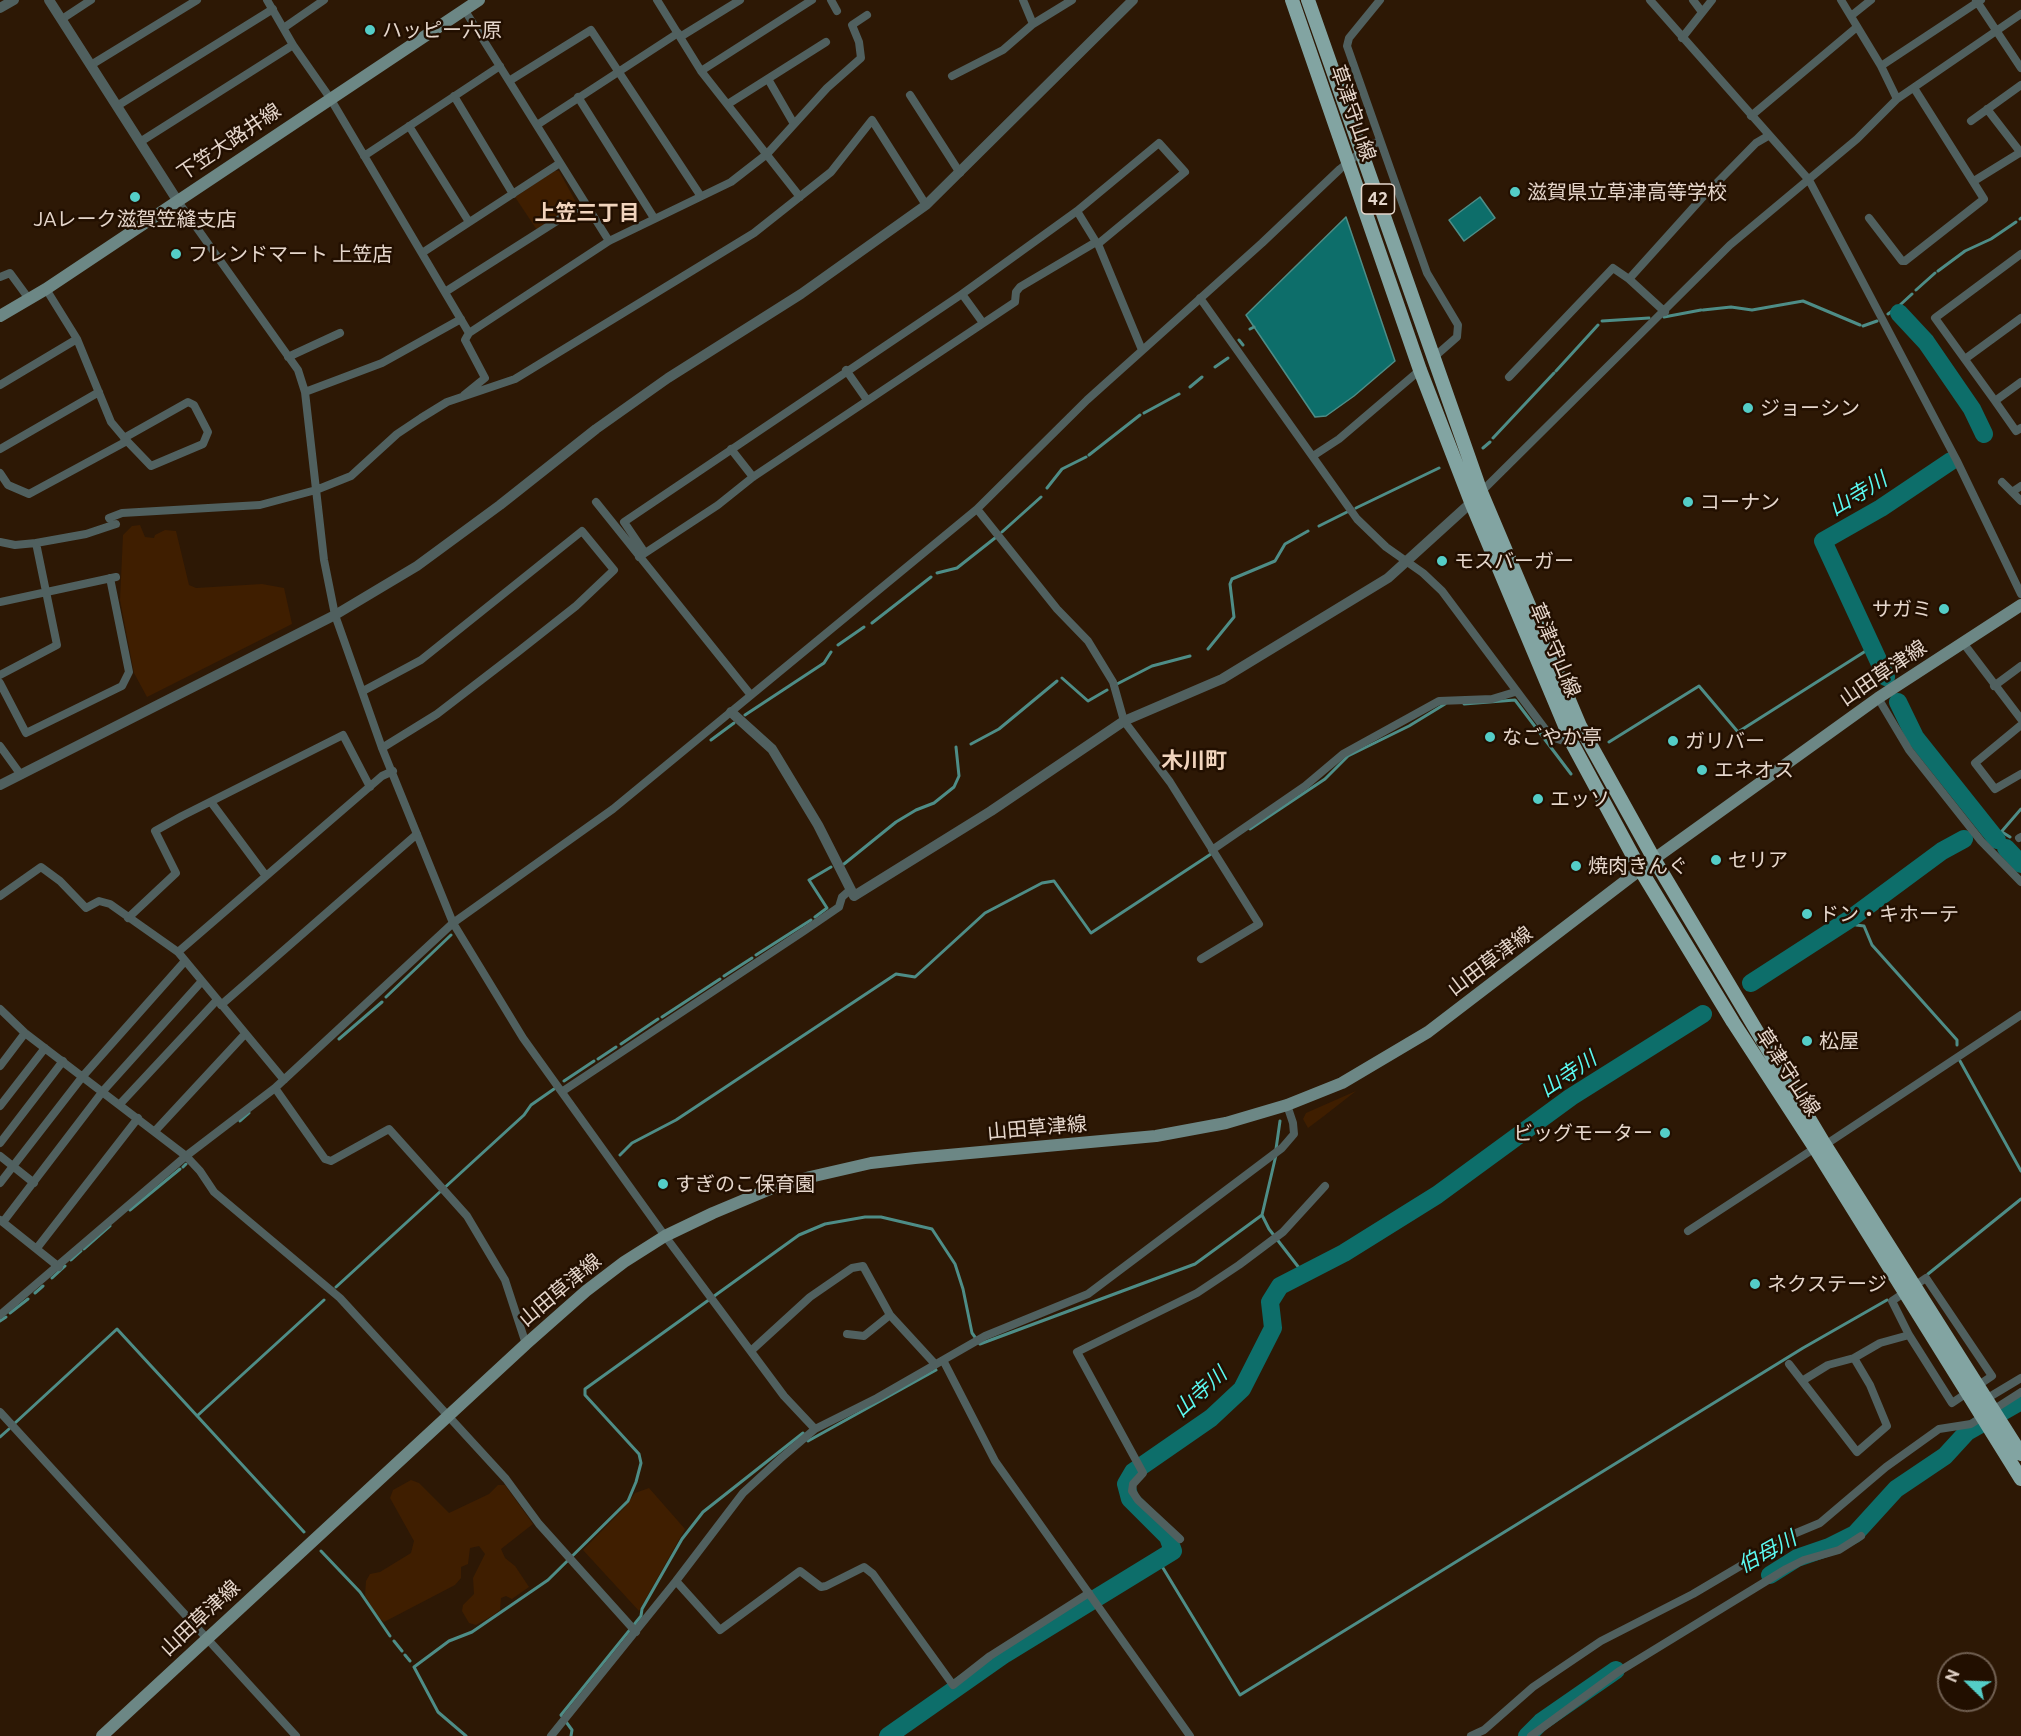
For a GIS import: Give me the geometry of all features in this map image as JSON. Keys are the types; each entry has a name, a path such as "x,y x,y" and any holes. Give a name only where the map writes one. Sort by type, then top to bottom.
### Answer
{"main road":[{"name":"下笠大路井線","path":"0,316 46,289 479,0"},
{"name":"草津守山線","path":"1292,0 1420,370 1471,502 1574,745 1640,869 1733,1022 1820,1146"},
{"name":"草津守山線","path":"1308,0 1481,492 1580,726 1820,1146 1982,1401 2021,1479"},
{"name":"山田草津線","path":"102,1736 526,1344 586,1291 624,1262 665,1236 712,1213 775,1187 871,1163 1156,1136 1226,1123 1287,1105 1342,1083 1428,1032 1640,869 1878,698 2021,605"},
{"name":"草津守山線","path":"1996,1425 2021,1454"}],"street":[{"path":"0,8 14,0"},
{"path":"49,0 177,200 298,370 304,392 324,560 337,619 382,747 453,923 523,1038 665,1236 784,1396 815,1429"},
{"path":"62,19 91,0"},
{"path":"91,65 197,0"},
{"path":"267,0 285,27 293,45 330,98 469,333"},
{"path":"285,27 324,0"},
{"path":"657,0 701,71 800,197"},
{"path":"537,125 619,71 740,0"},
{"path":"701,71 812,0"},
{"path":"831,0 837,11"},
{"path":"1023,0 1033,24"},
{"path":"952,76 1003,50 1033,24 1072,0"},
{"path":"0,785 337,619 417,566 623,410 801,294 926,205 960,174 1133,0"},
{"path":"1380,0 1349,38 1347,46 1426,273 1458,325 1456,337 1433,357"},
{"path":"1650,0 1809,180 1957,461 2021,594"},
{"path":"1693,0 1702,12"},
{"path":"1682,38 1713,0"},
{"path":"1841,0 1881,66 1897,99"},
{"path":"1851,16 1871,0"},
{"path":"1881,66 1978,1 2021,68"},
{"path":"117,106 273,9"},
{"path":"464,9 609,241"},
{"path":"731,712 772,749 818,825 854,896 962,830 1124,721 1222,679 1388,578 1471,502 1730,245 1857,139 1897,99 2021,14"},
{"path":"456,400 485,378 465,340 469,333 609,241 731,182 767,154 827,88 861,58 859,42 852,25 867,15"},
{"path":"1751,116 1857,27"},
{"path":"509,81 591,30 700,195"},
{"path":"728,104 826,42"},
{"path":"140,142 293,45"},
{"path":"364,156 500,66"},
{"path":"768,79 794,124"},
{"path":"1971,121 2021,85"},
{"path":"1869,218 1902,261 1905,261 1984,199 1914,88"},
{"path":"910,95 960,174"},
{"path":"454,96 513,194"},
{"path":"578,97 654,218"},
{"path":"1974,181 2021,152 1987,109"},
{"path":"0,542 15,545 86,534 112,521 122,513 260,505 316,490 351,476 397,434 447,402 515,380 608,320 754,233 831,172 872,120 926,205"},
{"path":"410,126 469,222"},
{"path":"1629,279 1709,191 1756,143 1768,136"},
{"path":"1159,142 1185,172 1097,243 1020,287 1016,292 1015,302 753,477 718,505 642,555 624,522 846,370 962,294 1077,211 1159,142"},
{"path":"0,1315 59,1267 186,1156 275,1088 453,923 579,835 977,509 1142,350 1340,169 1371,144 1379,142"},
{"path":"422,253 560,163"},
{"path":"445,292 585,203"},
{"path":"1077,211 1097,243 1142,350"},
{"path":"2021,254 1935,318 2016,431 2021,428"},
{"path":"1509,377 1613,268 1629,279 1665,312"},
{"path":"0,278 10,273 29,299"},
{"path":"0,473 8,485 29,494 125,440 188,402 194,405 208,432 203,444 150,466 125,440 111,422 77,339 46,289"},
{"path":"962,294 983,323"},
{"path":"1200,298 1357,519 1406,563 1423,573 1448,598 1515,692 1551,737 1574,745"},
{"path":"1965,359 2021,318"},
{"path":"304,392 382,363 461,319"},
{"path":"288,357 340,333"},
{"path":"0,385 77,339"},
{"path":"846,370 867,400"},
{"path":"1312,456 1339,439 1420,370"},
{"path":"1995,401 2021,382"},
{"path":"0,449 99,392"},
{"path":"731,449 753,477"},
{"path":"2002,482 2021,501"},
{"path":"2012,492 2021,486"},
{"path":"596,502 642,555 750,694"},
{"path":"977,509 1057,609 1088,640 1113,681 1124,721 1170,782 1260,924 1201,959"},
{"path":"363,691 421,660 582,531 614,570 576,606 437,714 382,747"},
{"path":"0,675 56,647 36,543"},
{"path":"0,602 113,577 129,672 122,686 26,733 0,683"},
{"path":"1964,644 2021,719"},
{"path":"1994,686 2021,666"},
{"path":"1212,850 1305,786 1343,754 1439,701 1492,699 1515,692"},
{"path":"1878,698 1909,750 1981,841 2021,882"},
{"path":"2021,725 1975,763 1997,790 2021,774"},
{"path":"128,918 176,873 155,831 343,735 370,787"},
{"path":"0,746 21,775"},
{"path":"178,952 370,787 393,771"},
{"path":"211,801 266,876"},
{"path":"120,1104 219,1002 417,834"},
{"path":"0,896 41,867 60,881 86,908 99,900 110,904 178,952 284,1080"},
{"path":"562,1091 804,932 839,907 842,897 850,890"},
{"path":"0,1183 83,1076 185,961"},
{"path":"59,1267 2,1221 34,1183 103,1091 202,981"},
{"path":"0,1009 25,1033 186,1156 200,1171 214,1192 340,1298 506,1479 539,1524 636,1632"},
{"path":"1688,1230 2021,1015"},
{"path":"0,1066 25,1033"},
{"path":"155,1131 245,1034"},
{"path":"0,1106 45,1048"},
{"path":"0,1143 3,1132 63,1061"},
{"path":"275,1088 325,1159 331,1161 389,1128 467,1216 506,1280 526,1344"},
{"path":"551,1736 561,1732 743,1493 815,1429 877,1398 985,1336 1088,1294 1282,1148 1294,1134 1287,1105"},
{"path":"37,1248 138,1119"},
{"path":"0,1156 34,1183"},
{"path":"1180,1539 1138,1500 1132,1491 1133,1484 1143,1473 1077,1352 1197,1293 1239,1265 1283,1232 1325,1186"},
{"path":"752,1350 795,1308 859,1266 863,1266 890,1315 939,1362 995,1461 1190,1736"},
{"path":"1926,1278 1992,1376 1952,1403 1909,1335 1892,1301 1910,1290 1926,1278"},
{"path":"847,1334 864,1336 890,1315"},
{"path":"1802,1381 1828,1365 1854,1358 1880,1343 1909,1335"},
{"path":"1789,1364 1857,1452 1887,1426 1870,1385 1854,1358"},
{"path":"1982,1401 2021,1378"},
{"path":"1471,1736 1484,1730 1533,1687 1601,1641 1693,1594 1796,1533 1820,1523 1886,1467 1939,1429 1971,1424 2021,1392"},
{"path":"0,1412 296,1736"},
{"path":"1531,1736 1618,1672 1786,1569 1804,1560 1839,1550 1861,1536"},
{"path":"676,1581 720,1630 800,1571 805,1572 821,1587 864,1567 873,1574 953,1685 990,1656 1089,1593"}],"shaded area":[{"path":"554,171 559,171 577,204 537,230 515,197"},
{"path":"140,525 145,537 154,538 155,535 165,530 176,531 189,585 196,588 262,584 284,588 292,624 147,697 134,673 120,600 123,535 132,526"},
{"path":"1356,1091 1308,1128 1303,1119 1306,1113"},
{"path":"411,1480 419,1483 449,1513 489,1494 498,1485 505,1485 533,1524 501,1549 505,1558 515,1566 529,1587 512,1599 506,1596 501,1598 500,1610 492,1616 476,1625 469,1623 462,1611 463,1605 474,1594 473,1578 485,1554 479,1546 470,1548 468,1564 461,1567 461,1578 455,1585 384,1622 377,1616 365,1596 366,1581 370,1574 380,1572 411,1553 414,1541 390,1498 393,1490"},
{"path":"649,1488 685,1529 639,1611 583,1550 625,1507 635,1493"}],"water":[{"path":"1480,197 1495,218 1464,241 1449,220"},
{"path":"1346,217 1395,361 1354,396 1326,416 1315,417 1246,315"}],"waterway":[{"path":"1938,271 1965,251 1991,239 2016,222"},
{"path":"1916,290 1935,273"},
{"path":"1900,305 1912,294"},
{"path":"1703,310 1731,307 1752,310 1803,301 1860,325"},
{"name":"山寺川","path":"1888,314 1898,307"},
{"path":"1664,317 1701,310"},
{"name":"山寺川","path":"1899,313 1926,342 1972,409 1984,434"},
{"path":"1602,321 1649,318"},
{"path":"1863,326 1877,321"},
{"path":"1556,371 1598,325"},
{"path":"1250,329 1254,327"},
{"path":"1239,340 1243,345"},
{"path":"1215,367 1228,358"},
{"path":"1493,438 1554,373"},
{"path":"1190,387 1202,377"},
{"path":"1144,413 1179,394"},
{"path":"1089,455 1140,415"},
{"path":"1483,448 1490,442"},
{"path":"1047,488 1062,469 1086,457"},
{"name":"山寺川","path":"1886,677 1823,541 1881,508 1951,461"},
{"path":"1356,508 1439,468"},
{"path":"1002,532 1041,497"},
{"path":"1319,526 1347,512"},
{"path":"1208,649 1234,617 1230,584 1232,579 1275,561 1285,544 1308,531"},
{"path":"937,573 957,568 995,538"},
{"path":"872,623 931,577"},
{"path":"838,645 864,627"},
{"path":"1609,742 1699,686 1738,732 1872,647"},
{"path":"745,715 824,663 831,652"},
{"path":"1117,684 1152,666 1190,656"},
{"path":"1062,678 1088,701 1107,690"},
{"path":"971,744 999,729 1057,681"},
{"path":"1464,704 1515,700 1571,774"},
{"name":"山寺川","path":"1898,702 1915,737 1997,840"},
{"path":"1250,829 1325,779 1348,756 1409,726 1445,704"},
{"path":"711,740 734,723"},
{"path":"844,864 896,822 934,803 954,787 959,776 956,747"},
{"path":"1996,838 2021,809"},
{"path":"2002,832 2010,837"},
{"name":"山寺川","path":"1751,983 1850,919 1942,851 1964,839"},
{"path":"2006,848 2021,864"},
{"path":"620,1155 632,1143 676,1120 896,974 915,977 985,913 1042,883 1054,881 1091,933 1214,852"},
{"path":"815,917 827,908 809,880 831,867"},
{"path":"1850,919 1856,925 1864,926 1872,945 1957,1040 1957,1045"},
{"path":"756,955 811,920"},
{"path":"386,997 451,935"},
{"path":"724,976 752,958"},
{"path":"662,1017 720,979"},
{"path":"339,1039 382,1002"},
{"name":"山寺川","path":"888,1736 1005,1654 1173,1551 1168,1537 1130,1499 1126,1484 1133,1472 1211,1418 1242,1389 1273,1328 1270,1302 1280,1286 1344,1253 1437,1195 1571,1097 1703,1014"},
{"path":"621,1044 658,1019"},
{"path":"598,1059 616,1047"},
{"path":"564,1081 594,1061"},
{"path":"1960,1061 2021,1171"},
{"path":"336,1287 524,1115 531,1105 554,1089"},
{"path":"240,1121 249,1113"},
{"path":"1276,1149 1280,1121"},
{"path":"1262,1215 1276,1155"},
{"path":"183,1167 186,1164"},
{"path":"130,1210 180,1169"},
{"path":"1928,1274 2021,1199"},
{"path":"466,1736 438,1712 414,1667 449,1641 472,1632 548,1580 628,1501 636,1482 641,1463 639,1454 585,1395 585,1389 799,1235 825,1224 865,1217 881,1217 932,1229 955,1264 972,1333 980,1344 1195,1264 1262,1215 1269,1229 1303,1273"},
{"path":"84,1249 110,1226"},
{"path":"71,1260 81,1251"},
{"path":"52,1278 65,1266"},
{"path":"35,1293 43,1286"},
{"path":"10,1313 28,1299"},
{"path":"197,1416 324,1300"},
{"path":"1163,1568 1240,1695 1803,1348 1887,1300"},
{"path":"0,1321 6,1317"},
{"path":"15,1423 117,1329 304,1532"},
{"path":"571,1736 572,1730 561,1715 641,1616 642,1609 682,1539 703,1512 803,1433 808,1441 936,1370 934,1367"},
{"name":"伯母川","path":"1770,1575 1797,1558 1829,1547 1855,1534 1896,1489 1945,1456 1967,1432 2021,1401"},
{"path":"0,1437 9,1429"},
{"path":"321,1551 360,1592 390,1636"},
{"path":"394,1641 402,1651"},
{"path":"405,1655 410,1661"},
{"name":"伯母川","path":"1527,1736 1541,1722 1616,1670"}],"place":[{"name":"ハッピー六原","path":"370,30"},
{"name":"滋賀県立草津高等学校","path":"1515,192"},
{"name":"JAレーク滋賀笠縫支店","path":"135,197"},
{"name":"フレンドマート 上笠店","path":"176,254"},
{"name":"ジョーシン","path":"1748,408"},
{"name":"コーナン","path":"1688,502"},
{"name":"モスバーガー","path":"1442,561"},
{"name":"サガミ","path":"1944,609"},
{"name":"なごやか亭","path":"1490,737"},
{"name":"ガリバー","path":"1673,741"},
{"name":"エネオス","path":"1702,770"},
{"name":"エッソ","path":"1538,799"},
{"name":"セリア","path":"1716,860"},
{"name":"焼肉きんぐ","path":"1576,866"},
{"name":"ドン・キホーテ","path":"1807,914"},
{"name":"松屋","path":"1807,1041"},
{"name":"ビッグモーター","path":"1665,1133"},
{"name":"すぎのこ保育園","path":"663,1184"},
{"name":"ネクステージ","path":"1755,1284"}],"district":[{"name":"上笠三丁目","path":"587,213"},
{"name":"木川町","path":"1194,761"}]}
